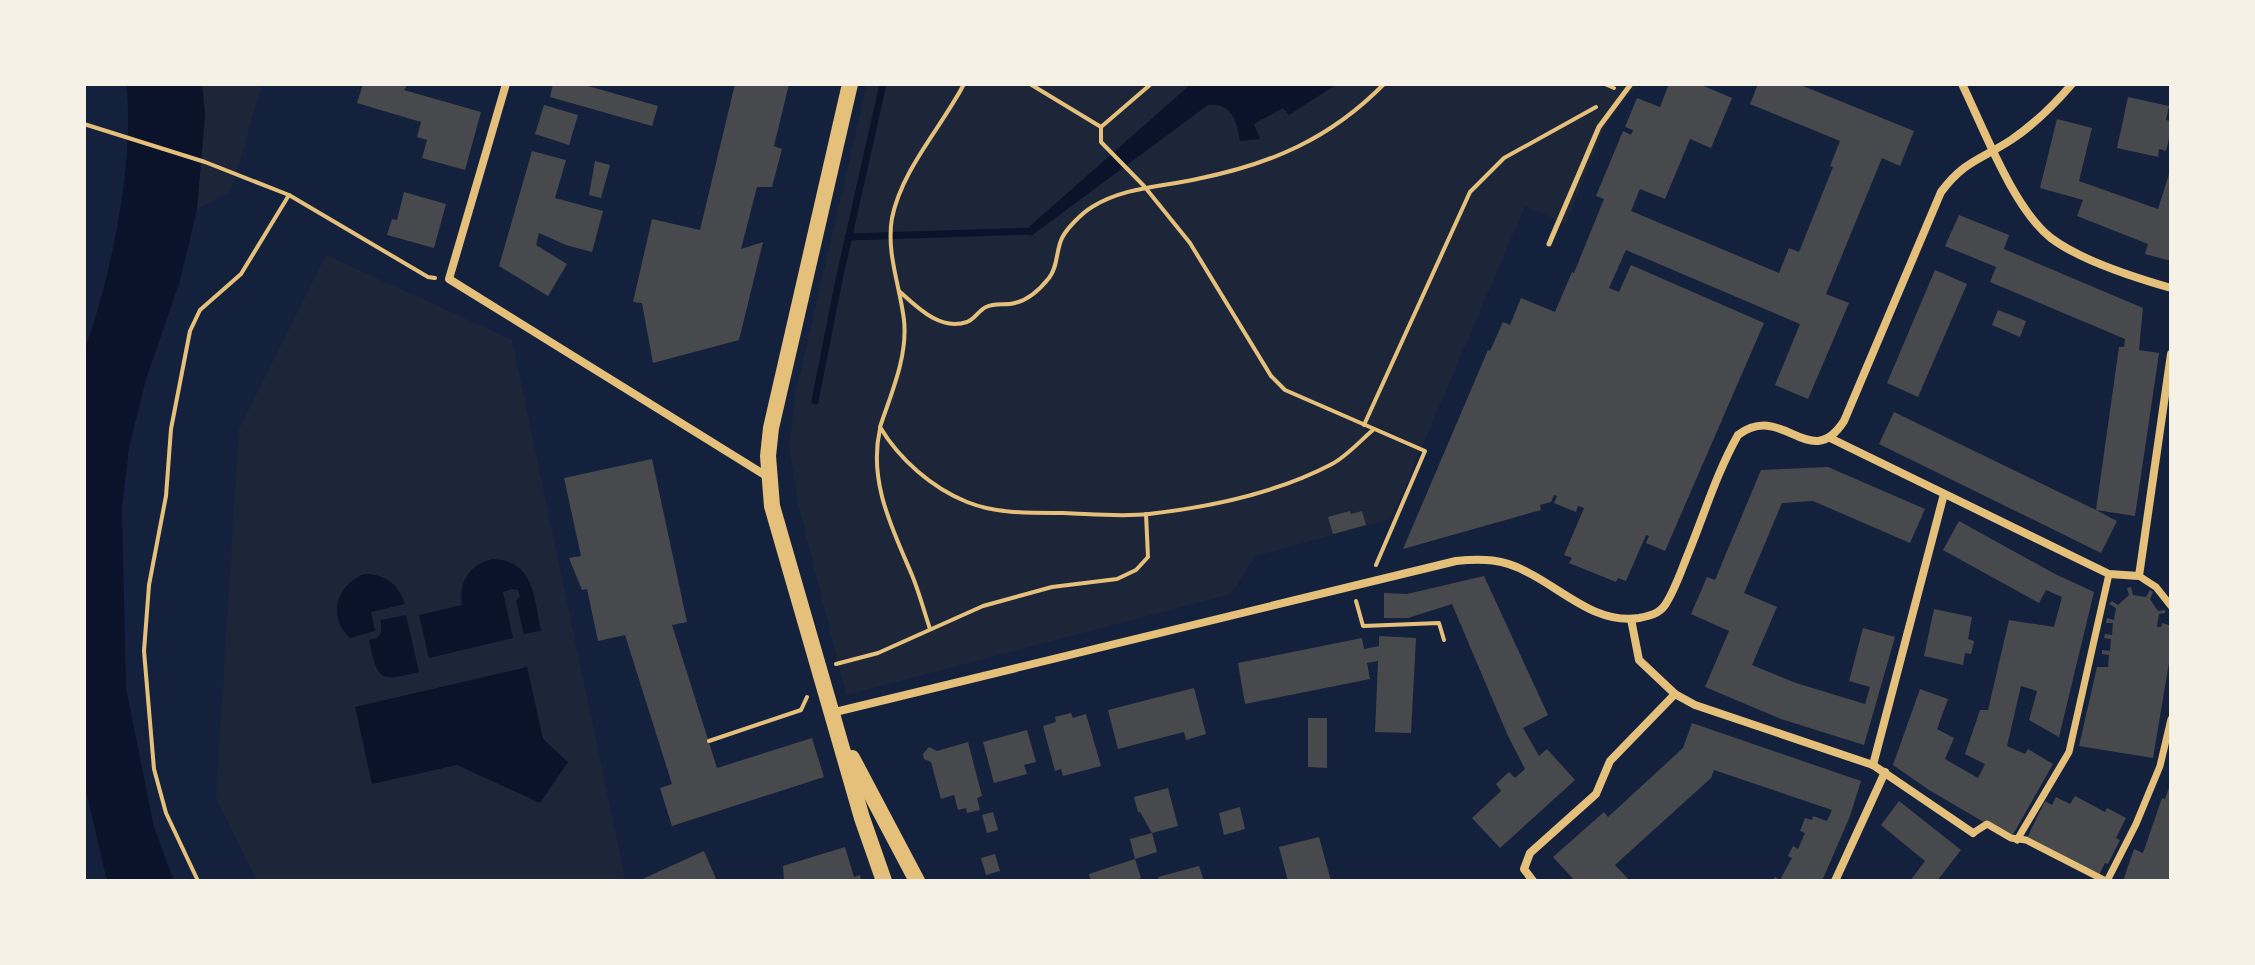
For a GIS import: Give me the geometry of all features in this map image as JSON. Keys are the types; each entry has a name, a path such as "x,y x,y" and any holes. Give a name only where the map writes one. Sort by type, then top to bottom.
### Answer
{"main road":[{"path":"850,84 771,428 768,456 772,506 831,713 884,881"},
{"path":"831,713 917,881"}],"street":[{"path":"506,84 449,279 769,477"},
{"path":"1962,84 1994,150 2036,224 2053,240 2123,273 2171,288"},
{"path":"1830,438 1844,421 1941,192 1967,164 1994,150 2045,115 2072,84"},
{"path":"2139,576 2171,354"},
{"path":"831,713 1456,561 1494,559 1528,572 1612,618 1631,619 1656,613 1665,605 1738,435 1759,424 1810,440 1830,438 2109,574 2139,576 2156,587 2171,606"},
{"path":"1873,765 1944,494"},
{"path":"2017,840 2069,752 2109,574"},
{"path":"1631,619 1639,660 1675,694 1695,705 1873,765 1973,833 1987,824 2017,840 2026,840 2106,881 2136,824 2160,766 2171,719"},
{"path":"1533,881 1524,869 1530,853 1596,794 1610,761 1675,694"},
{"path":"1835,881 1885,772"}],"lane":[{"path":"1549,244 1599,127 1631,84"}],"path":[{"path":"930,629 914,579 889,524 875,466 880,427 899,371 904,340 904,321 894,270 892,222 896,203 906,180 964,84"},
{"path":"1030,84 1101,127"},
{"path":"1151,84 1101,127 1101,142 1144,186 1208,268 1271,376 1285,390 1425,451 1369,583"},
{"path":"897,289 932,318 952,325 971,321 983,308 997,303 1014,304 1032,296 1051,276 1062,238 1091,207 1144,186 1197,180 1282,155 1314,140 1362,106 1384,84"},
{"path":"1605,84 1623,92"},
{"path":"1364,425 1470,192 1504,158 1623,92"},
{"path":"84,124 205,162 289,195 428,277 449,279"},
{"path":"198,881 166,813 154,769 144,651 149,585 166,496 171,429 190,331 200,310 241,274 289,195"},
{"path":"880,427 892,446 917,470 935,485 966,502 1002,512 1146,514 1210,505 1265,491 1336,462 1374,429"},
{"path":"709,741 801,710 818,669 878,653 983,606 1018,595 1052,587 1117,579 1136,570 1148,557 1146,514"},
{"path":"1351,588 1363,626 1439,623 1444,640"}],"shaded area":[{"path":"126,84 202,84 205,115 197,209 180,281 146,379 129,448 122,509 126,688 154,827 174,881 107,881 84,783 84,351 103,291 124,183 128,114"},
{"path":"202,84 262,84 231,191 197,209 205,115"},
{"path":"867,84 1642,84 1625,98 1605,127 1566,224 1525,206 1391,519 1255,556 1231,594 846,695 798,503 789,446 796,391"},
{"path":"1191,84 1337,84 1289,115 1283,108 1254,124 1260,139 1240,141 1235,120 1228,110 1208,105 1031,236 1030,226"},
{"path":"326,255 512,340 625,878 617,881 257,881 216,798 239,429"},
{"path":"493,559 507,561 525,574 534,594 541,631 524,634 516,601 520,596 518,590 513,589 503,592 513,638 429,658 419,615 462,605 462,589 467,575 478,565"},
{"path":"364,574 379,576 390,582 405,604 371,612 375,631 350,638 339,621 338,602 347,586"},
{"path":"406,615 419,672 395,677 382,675 375,664 369,640 381,633 381,620"},
{"path":"527,667 543,739 568,762 540,803 457,765 372,784 355,707"}],"building":[{"path":"363,84 408,84 404,90 481,112 465,170 422,158 427,140 417,137 421,122 357,103"},
{"path":"553,84 581,84 658,106 652,126 550,97"},
{"path":"735,84 789,84 774,146 782,149 772,187 757,187 741,249 763,242 739,340 653,363 642,303 633,302 652,219 700,230"},
{"path":"1669,84 1699,84 1732,98 1711,148 1690,139 1665,199 1640,189 1631,211 1779,273 1789,248 1799,252 1833,167 1830,166 1840,141 1750,104 1758,84 1798,84 1914,131 1900,166 1882,158 1826,294 1849,303 1808,399 1775,385 1800,324 1626,250 1609,288 1619,292 1631,265 1764,323 1665,551 1646,543 1649,536 1646,535 1626,581 1618,578 1616,582 1569,563 1572,558 1564,555 1584,508 1578,506 1576,512 1554,503 1557,496 1554,495 1551,502 1540,505 1541,510 1403,549 1488,350 1503,322 1510,325 1521,298 1555,312 1604,199 1596,196 1623,131 1631,135 1633,130 1625,127 1637,98 1660,107"},
{"path":"2128,97 2169,106 2166,120 2171,121 2171,130 2166,151 2159,149 2158,157 2117,148"},
{"path":"544,105 578,115 569,145 535,134"},
{"path":"2057,119 2092,128 2079,181 2158,209 2171,168 2171,261 2145,254 2148,244 2077,216 2083,200 2040,188"},
{"path":"532,151 566,160 555,198 603,211 592,252 539,233 536,245 567,264 548,296 499,266"},
{"path":"595,161 610,165 601,198 589,195"},
{"path":"404,192 446,204 434,248 387,235 392,219 397,220"},
{"path":"1959,215 2009,235 2004,249 2143,308 2139,350 2159,353 2135,516 2096,510 2119,347 2124,347 2125,339 1990,282 1996,267 1945,246"},
{"path":"1935,270 1967,284 1918,397 1887,383"},
{"path":"1998,310 2026,321 2020,337 1992,325"},
{"path":"1894,412 2117,521 2101,553 1879,444"},
{"path":"652,459 687,622 672,625 717,768 812,738 824,777 672,826 660,788 672,784 625,635 598,641 587,589 582,590 569,558 581,556 564,478"},
{"path":"1828,467 1925,509 1910,543 1813,501 1782,503 1744,593 1777,607 1752,665 1796,683 1865,704 1870,687 1849,681 1863,628 1895,637 1864,745 1781,719 1705,687 1729,631 1691,614 1707,577 1715,580 1761,470"},
{"path":"1350,511 1351,514 1362,511 1366,525 1333,534 1328,517"},
{"path":"1959,521 2094,592 2059,737 2029,720 2037,691 2021,686 2007,746 2025,754 2028,749 2053,764 2011,838 1893,765 1920,689 1948,699 1937,729 1954,738 1945,759 1978,778 1985,764 1965,754 1980,710 1988,710 2009,620 2054,627 2062,597 2046,590 2039,603 1943,550"},
{"path":"1484,576 1548,715 1523,728 1539,756 1547,749 1575,780 1500,848 1472,818 1501,791 1496,784 1509,772 1515,778 1525,769 1452,604 1408,618 1384,618 1384,593 1407,594"},
{"path":"2131,587 2133,595 2146,597 2150,590 2153,592 2150,599 2158,611 2165,610 2165,613 2159,614 2157,627 2161,627 2162,623 2171,628 2171,651 2153,758 2079,746 2097,667 2108,667 2109,655 2102,654 2102,650 2110,651 2111,639 2104,638 2105,634 2112,635 2113,623 2106,623 2107,618 2114,620 2116,608 2109,604 2112,601 2118,605 2129,595 2127,588"},
{"path":"1934,609 1972,617 1968,639 1974,641 1971,654 1965,653 1963,665 1924,656"},
{"path":"1379,636 1416,638 1411,733 1375,732 1378,661 1367,663 1370,679 1245,704 1238,663 1362,638 1364,649 1379,646"},
{"path":"1194,688 1206,734 1186,740 1184,732 1118,749 1108,710"},
{"path":"1071,713 1073,718 1086,714 1101,766 1063,776 1061,769 1055,771 1043,726 1056,722 1055,717"},
{"path":"1308,718 1327,718 1327,768 1308,767"},
{"path":"1692,723 1861,781 1850,816 1822,881 1773,881 1775,877 1780,880 1792,858 1788,856 1793,846 1798,849 1805,833 1800,831 1805,818 1812,820 1813,816 1827,821 1832,810 1714,770 1711,778 1615,865 1630,881 1575,881 1553,857 1604,812 1608,817 1683,748"},
{"path":"1027,730 1036,762 1024,765 1027,774 994,783 983,742"},
{"path":"968,742 982,796 977,798 980,810 967,813 966,808 958,810 954,795 941,799 931,762 924,759 923,754 929,747 937,751"},
{"path":"2171,782 2169,881 2123,881 2134,849 2143,853 2162,798 2165,799"},
{"path":"1168,788 1178,826 1152,833 1138,812 1134,797"},
{"path":"2075,796 2105,812 2107,808 2126,818 2116,838 2120,840 2098,877 2026,840 2045,801 2052,805 2056,797 2070,804"},
{"path":"1899,801 1961,850 1937,881 1910,881 1925,861 1881,825"},
{"path":"1240,807 1245,829 1224,835 1219,813"},
{"path":"993,812 998,830 987,833 982,815"},
{"path":"1152,833 1157,852 1135,859 1130,839"},
{"path":"1319,837 1331,881 1288,881 1279,847"},
{"path":"845,847 854,877 860,875 861,881 784,881 783,866"},
{"path":"704,851 717,881 638,881"},
{"path":"995,854 1000,871 986,875 981,858"},
{"path":"1135,859 1141,878 1132,881 1091,881 1089,874"},
{"path":"1199,866 1204,881 1159,881 1158,877"}],"waterway":[{"path":"815,401 883,84"},
{"path":"848,237 1031,231"}]}
